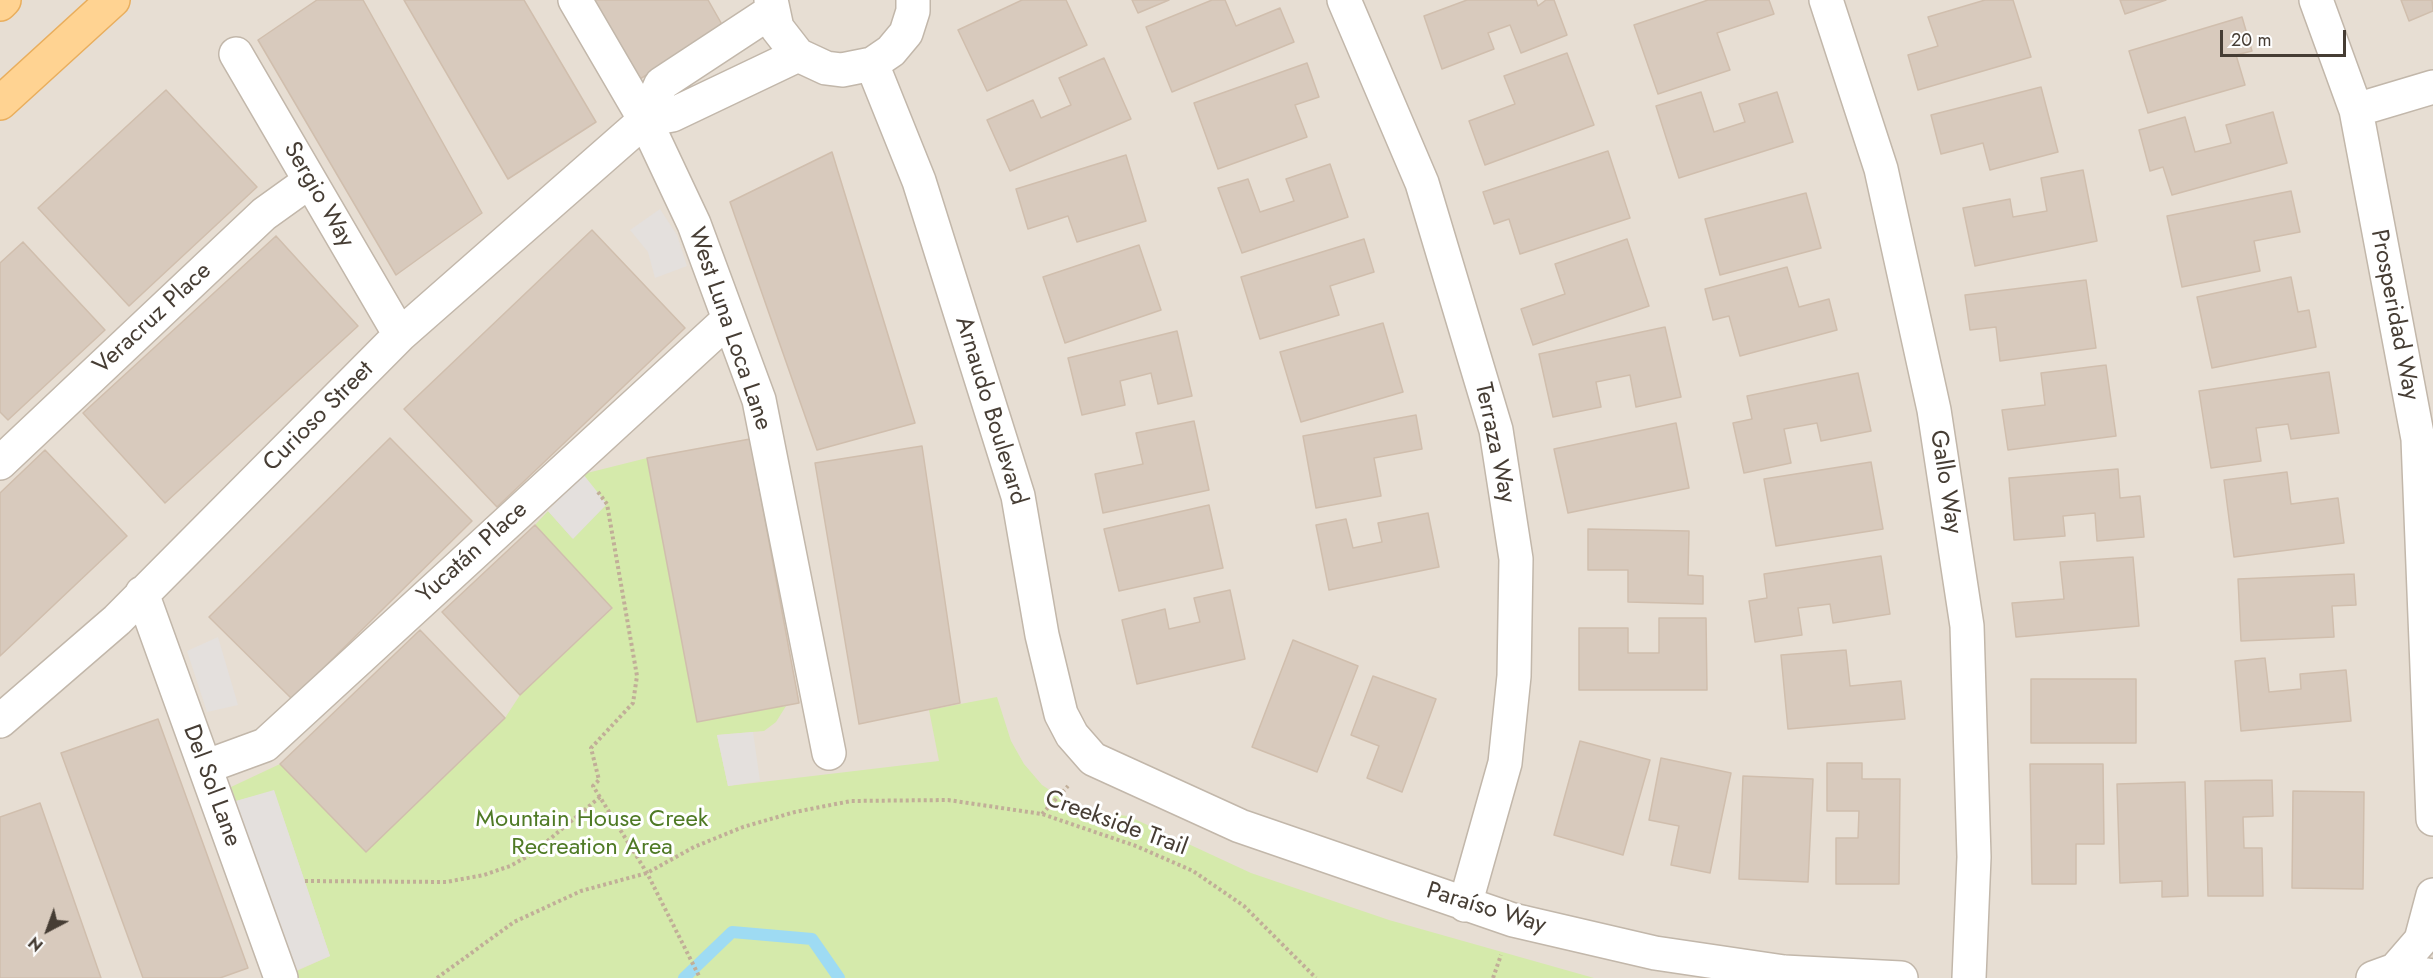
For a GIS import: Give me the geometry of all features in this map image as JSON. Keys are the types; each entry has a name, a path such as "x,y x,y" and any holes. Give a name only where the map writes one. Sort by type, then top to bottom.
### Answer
{"main road":[{"path":"0,4 4,0"},
{"path":"0,103 112,0"}],"street":[{"name":"West Luna Loca Lane","path":"575,0 645,120 694,224 759,400 830,753"},
{"path":"771,6 777,28 798,55 826,68 842,70 872,64 891,51 906,33 913,11 913,0"},
{"name":"Terraza Way","path":"1344,0 1422,183 1496,430 1516,559 1514,676 1504,763 1465,905"},
{"name":"Gallo Way","path":"1827,0 1881,169 1934,410 1967,626 1974,857 1969,978"},
{"name":"Prosperidad Way","path":"2316,0 2356,110 2425,438 2433,819"},
{"name":"Curioso Street","path":"0,721 117,620 400,335 645,120 661,84 771,6"},
{"name":"Sergio Way","path":"236,54 400,335"},
{"name":"Curioso Street","path":"645,120 672,115 798,55"},
{"name":"Arnaudo Boulevard","path":"872,64 919,181 1018,496 1042,635 1061,714 1072,735 1093,759"},
{"path":"2356,110 2433,87"},
{"name":"Veracruz Place","path":"0,463 264,214 310,181"},
{"name":"Yucatán Place","path":"205,767 265,745 729,319"},
{"name":"Del Sol Lane","path":"142,593 281,978"},
{"name":"Paraíso Way","path":"1093,759 1240,826 1513,920 1655,953 1784,972 1901,978"},
{"path":"2384,974 2421,940 2433,895"},
{"path":"2384,974 2433,976"}],"path":[{"path":"607,504 637,676 633,703 591,748 599,780 593,786 647,873 700,978"},
{"path":"304,881 446,882 484,875 510,866 532,854 600,797"},
{"name":"Creekside Trail","path":"437,978 514,922 581,891 647,873 694,847 742,828 795,812 851,801 948,800 1042,814 1136,846 1193,871 1244,906 1316,978"}],"shaded area":[{"path":"0,0 2433,0 2433,978 0,978"},
{"path":"660,209 677,235 687,266 655,278 648,252 630,230"},
{"path":"583,474 607,504 573,539 548,511"},
{"path":"218,637 238,705 207,712 187,651"},
{"path":"753,732 760,781 728,786 717,735"},
{"path":"274,790 330,956 297,970 236,801"}],"green space":[{"name":"Mountain House Creek Recreation Area","path":"647,458 700,717 786,706 776,722 764,731 717,735 728,786 939,761 929,710 997,697 1011,741 1024,764 1042,785 1066,801 1100,813 1128,816 1251,873 1389,920 1594,978 281,978 330,956 274,791 236,801 231,787 280,764 366,852 505,718 520,695 612,609 535,525 548,511 572,538 583,474"}],"building":[{"path":"317,0 363,0 482,213 396,275 258,40"},
{"path":"404,0 524,0 596,122 508,179"},
{"path":"581,0 708,0 724,28 630,85"},
{"path":"1022,0 1066,0 1087,45 987,91 958,30"},
{"path":"1132,0 1169,0 1138,13"},
{"path":"1212,0 1225,0 1236,26 1280,8 1294,42 1172,92 1146,27"},
{"path":"1467,0 1536,0 1538,6 1546,0 1554,0 1567,35 1521,53 1510,25 1488,33 1494,49 1442,69 1424,16"},
{"path":"1708,0 1769,0 1774,14 1717,33 1730,70 1658,94 1634,25"},
{"path":"1985,0 2013,0 2031,57 1918,90 1908,55 1938,46 1928,17"},
{"path":"2120,0 2166,0 2125,14"},
{"path":"2401,0 2432,0 2433,11 2409,21"},
{"path":"2242,17 2252,51 2236,55 2245,85 2148,113 2129,51"},
{"path":"1567,53 1594,125 1485,165 1469,121 1515,104 1504,76"},
{"path":"1104,58 1131,119 1010,171 987,120 1033,100 1041,118 1071,105 1059,78"},
{"path":"1307,63 1319,97 1295,105 1307,137 1218,169 1194,103"},
{"path":"2041,87 2058,152 1990,170 1983,143 1941,154 1931,115"},
{"path":"166,90 257,187 129,306 38,208"},
{"path":"1701,92 1714,132 1745,122 1739,104 1777,92 1793,142 1679,178 1656,106"},
{"path":"2273,112 2287,163 2172,195 2163,167 2150,171 2139,130 2185,117 2195,152 2231,143 2226,125"},
{"path":"1608,151 1630,218 1520,254 1509,219 1494,224 1483,192"},
{"path":"832,152 915,423 817,450 730,202"},
{"path":"1126,155 1146,221 1077,242 1068,216 1028,229 1016,189"},
{"path":"1330,164 1348,217 1242,253 1218,188 1248,179 1260,212 1294,201 1286,179"},
{"path":"2083,170 2097,241 1975,266 1963,208 2010,199 2013,217 2047,211 2041,178"},
{"path":"2291,191 2300,232 2254,241 2260,271 2182,287 2167,216"},
{"path":"1806,193 1821,248 1720,275 1705,219"},
{"path":"592,230 685,328 497,507 404,409"},
{"path":"276,236 358,326 165,503 83,413"},
{"path":"1364,239 1374,272 1330,286 1339,315 1260,339 1241,277"},
{"path":"1627,239 1649,306 1533,345 1521,309 1565,294 1555,264"},
{"path":"23,242 105,330 8,420 0,412 0,263"},
{"path":"1139,245 1161,310 1065,343 1043,277"},
{"path":"1787,267 1799,307 1829,299 1837,330 1740,356 1729,316 1713,320 1705,289"},
{"path":"2291,277 2298,312 2309,310 2316,347 2212,368 2197,297"},
{"path":"2086,280 2096,348 2000,361 1996,327 1970,330 1965,295"},
{"path":"1383,323 1403,392 1301,422 1280,352"},
{"path":"1665,327 1681,397 1636,407 1630,375 1596,382 1601,407 1553,417 1539,354"},
{"path":"1177,331 1192,396 1158,404 1151,373 1120,381 1125,405 1082,415 1068,358"},
{"path":"2106,365 2116,436 2008,450 2002,410 2045,405 2041,373"},
{"path":"2329,372 2339,433 2291,439 2288,424 2256,428 2261,461 2211,468 2199,391"},
{"path":"1858,373 1871,431 1821,441 1817,423 1784,429 1791,463 1744,473 1733,423 1752,419 1747,396"},
{"path":"1416,415 1422,449 1374,458 1381,496 1316,508 1303,436"},
{"path":"1194,421 1209,490 1103,513 1095,474 1143,464 1136,433"},
{"path":"1676,423 1689,488 1568,513 1554,449"},
{"path":"390,438 472,521 292,699 209,617"},
{"path":"750,439 799,703 697,722 647,458"},
{"path":"922,446 960,703 859,724 815,463"},
{"path":"45,450 127,536 0,656 0,493"},
{"path":"1871,462 1883,529 1776,546 1764,479"},
{"path":"2118,469 2120,498 2140,496 2144,537 2097,541 2095,513 2063,516 2065,536 2014,540 2009,478"},
{"path":"2287,472 2291,504 2338,498 2344,543 2234,557 2224,480"},
{"path":"1209,505 1223,568 1119,591 1104,529"},
{"path":"1428,513 1439,567 1329,590 1316,525 1346,519 1353,548 1382,542 1378,523"},
{"path":"535,525 612,608 520,695 442,612"},
{"path":"1588,529 1689,531 1688,575 1703,576 1703,604 1628,602 1628,570 1588,570"},
{"path":"1881,556 1890,614 1833,623 1830,604 1798,608 1802,635 1755,642 1749,601 1767,598 1764,574"},
{"path":"2133,557 2139,626 2016,637 2012,603 2064,599 2060,562"},
{"path":"2354,574 2356,605 2332,606 2334,637 2241,641 2238,579"},
{"path":"1230,590 1245,659 1137,684 1122,620 1165,609 1169,629 1200,622 1194,598"},
{"path":"1659,618 1706,618 1707,690 1579,690 1579,628 1628,628 1628,653 1659,653"},
{"path":"420,630 505,718 366,852 280,764"},
{"path":"1293,640 1358,666 1317,772 1252,747"},
{"path":"1846,650 1850,686 1901,681 1905,719 1788,729 1781,655"},
{"path":"2265,658 2269,692 2301,689 2300,674 2346,670 2351,721 2241,731 2235,661"},
{"path":"1373,676 1436,699 1402,792 1367,778 1379,746 1351,735"},
{"path":"2031,679 2136,679 2136,743 2031,743"},
{"path":"158,719 248,968 220,978 143,978 61,753"},
{"path":"1580,741 1650,760 1623,855 1554,835"},
{"path":"1661,758 1731,773 1710,873 1671,865 1679,826 1649,820"},
{"path":"1827,763 1862,763 1862,779 1900,779 1899,884 1836,884 1836,838 1858,838 1859,811 1827,811"},
{"path":"2030,764 2103,764 2104,844 2076,844 2076,884 2032,884"},
{"path":"1743,776 1813,779 1808,882 1739,879"},
{"path":"2272,780 2273,816 2243,817 2244,848 2262,848 2263,896 2208,896 2205,781"},
{"path":"2185,782 2188,896 2162,897 2162,881 2120,883 2117,784"},
{"path":"2293,791 2364,792 2363,889 2292,888"},
{"path":"40,803 101,978 0,978 0,817"}],"waterway":[{"path":"684,978 732,932 812,939 839,978"}]}
